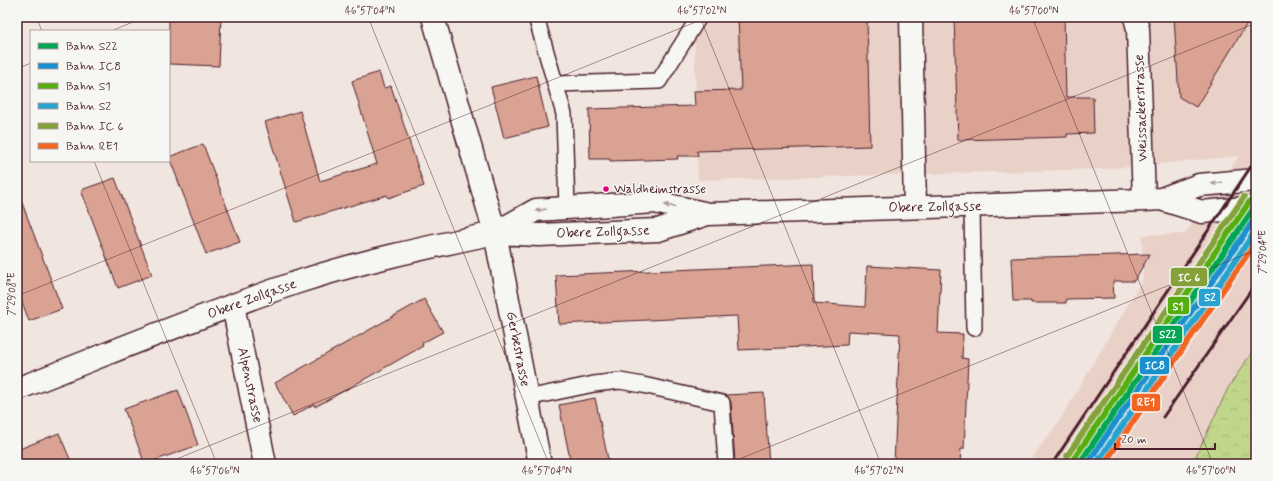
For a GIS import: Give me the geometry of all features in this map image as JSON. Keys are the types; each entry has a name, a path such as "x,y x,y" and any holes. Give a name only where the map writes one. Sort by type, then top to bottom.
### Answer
{"street":[{"path":"433,17 495,233"},
{"path":"911,17 916,207"},
{"name":"Weissackerstrasse","path":"1135,17 1138,29 1153,200"},
{"name":"Obere Zollgasse","path":"1153,200 1199,185 1256,180"},
{"name":"Obere Zollgasse","path":"495,233 536,210 655,202 708,214 1153,200 1202,212 1256,207"},
{"name":"Obere Zollgasse","path":"17,389 233,305 299,282 371,261 495,233 539,235 658,230 708,214"},
{"name":"Gerbestrasse","path":"495,233 540,464"},
{"name":"Alpenstrasse","path":"233,305 265,464"}],"lane":[{"path":"536,17 564,114 567,208"},
{"path":"555,84 659,81 699,17"},
{"path":"972,206 974,328"},
{"path":"527,398 594,384 620,381 722,402 726,464"}],"shaded area":[{"path":"694,17 1256,17 1256,346 1228,388 1195,458 1187,464 1027,464 1060,420 1143,279 1142,235 1185,234 1239,156 1106,169 698,180"}],"green space":[{"path":"1256,346 1256,464 1187,464 1195,458 1228,388"}],"building":[{"path":"169,17 221,17 219,66 170,64"},
{"path":"738,17 867,17 870,146 697,151 698,156 677,156 678,159 610,161 610,159 590,159 589,109 695,106 694,91 741,90"},
{"path":"954,17 1064,17 1066,97 1093,97 1094,133 1067,134 1067,137 958,140"},
{"path":"1174,17 1251,17 1196,107 1179,97"},
{"path":"379,72 384,88 391,86 424,186 388,198 387,195 296,222 265,122 300,111 320,181 377,164 352,81"},
{"path":"536,76 548,127 504,138 491,87"},
{"path":"203,144 240,242 206,254 170,157"},
{"path":"115,178 152,275 118,288 81,190"},
{"path":"19,195 62,309 29,321 17,288 17,196"},
{"path":"1150,254 1134,281 1113,281 1114,298 1066,299 1066,303 1031,303 1031,301 1013,301 1011,258"},
{"path":"813,264 814,303 865,307 867,266 941,270 938,333 963,334 962,358 968,359 964,449 961,449 960,464 894,464 900,334 848,331 847,345 739,350 737,316 559,324 556,275"},
{"path":"424,299 443,332 422,343 423,346 342,392 315,407 314,404 293,416 275,383"},
{"path":"178,390 198,445 145,464 124,409"},
{"path":"764,393 769,464 735,464 731,402 726,395"},
{"path":"595,398 609,464 571,464 559,405"},
{"path":"59,433 72,464 17,464 17,450"}],"railway":[{"path":"1052,464 1256,159"},
{"path":"1163,417 1256,283"}],"rail line":[{"name":"S1","path":"1073,460 1250,201"},
{"name":"S22","path":"1079,464 1256,205"},
{"name":"IC8","path":"1087,464 1256,217"},
{"name":"S2","path":"1096,464 1256,230"},
{"name":"RE1","path":"1104,464 1256,242"}],"transit line":[{"path":"1067,456 1244,197"}],"place":[{"name":"Waldheimstrasse","path":"606,189"}]}
